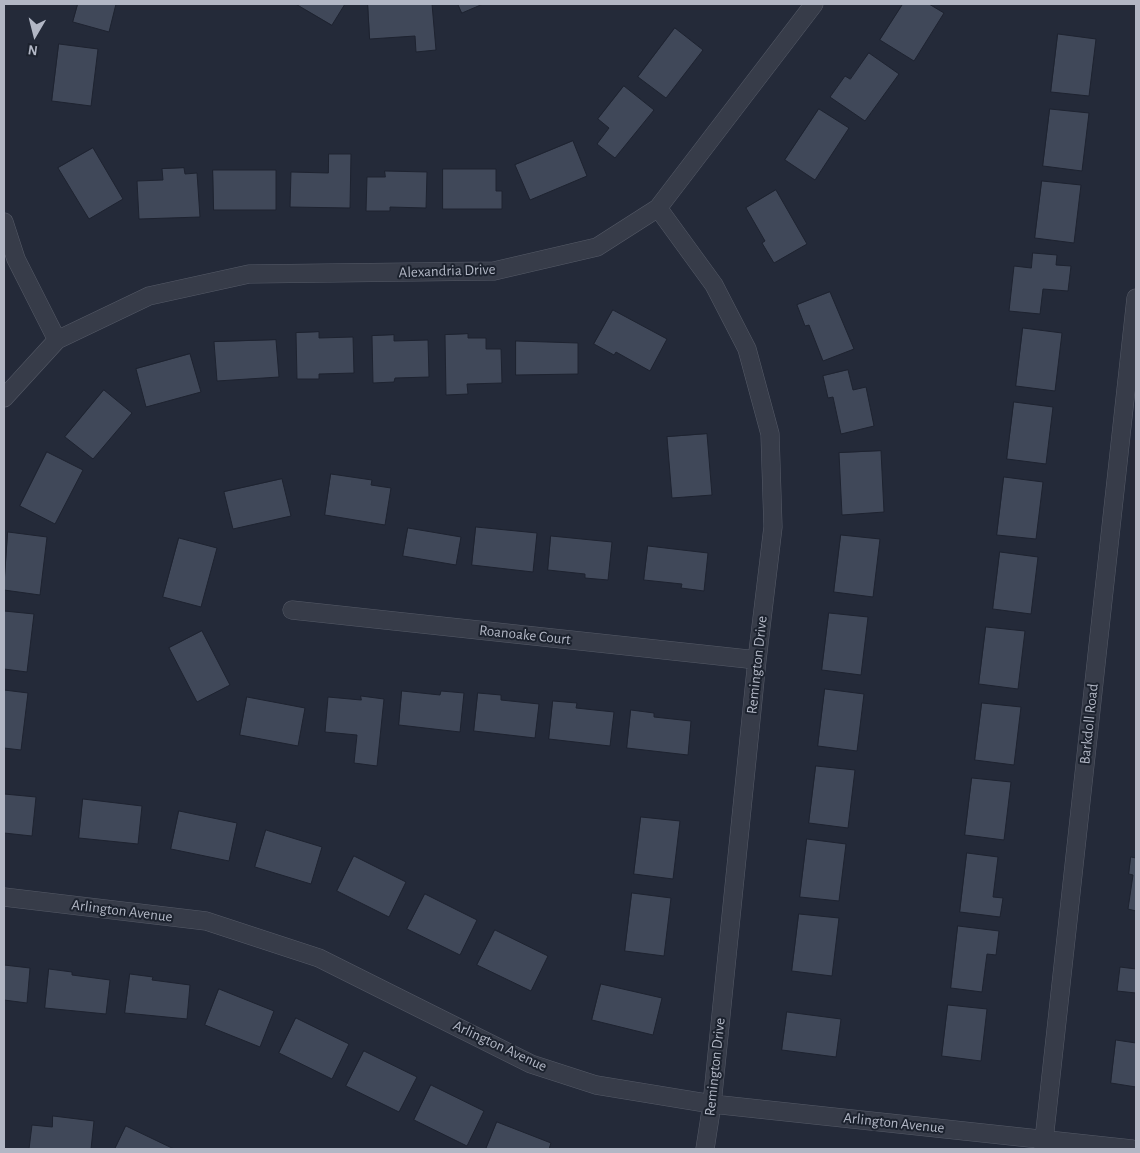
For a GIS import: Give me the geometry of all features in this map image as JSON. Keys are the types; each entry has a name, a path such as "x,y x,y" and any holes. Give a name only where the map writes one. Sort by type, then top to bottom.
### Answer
{"street":[{"name":"Alexandria Drive","path":"4,398 57,340 149,296 249,274 494,271 597,247 658,208 814,4"},
{"name":"Remington Drive","path":"658,208 714,285 747,349 770,434 773,527 757,660 712,1104 705,1149"},
{"path":"4,222 16,259 57,340"},
{"name":"Barkdoll Road","path":"1043,1144 1136,298"},
{"name":"Roanoake Court","path":"292,610 757,660"},
{"name":"Arlington Avenue","path":"4,897 206,921 319,958 531,1064 596,1085 712,1104 1043,1144 1132,1149"}],"building":[{"path":"78,4 116,4 109,32 73,22"},
{"path":"296,4 345,4 332,25"},
{"path":"368,4 432,4 436,50 416,52 415,36 370,39"},
{"path":"458,4 483,4 462,13"},
{"path":"903,4 929,4 944,13 914,61 880,40"},
{"path":"675,28 703,50 666,98 638,77"},
{"path":"1058,34 1096,39 1089,96 1051,92"},
{"path":"59,44 98,49 91,106 52,101"},
{"path":"869,53 899,74 865,121 830,97 845,76 850,79"},
{"path":"624,86 654,110 615,158 597,144 609,128 598,119"},
{"path":"819,109 849,128 815,180 785,160"},
{"path":"1050,109 1089,113 1082,171 1043,166"},
{"path":"573,141 587,176 530,200 515,165"},
{"path":"93,148 123,199 89,219 58,168"},
{"path":"329,154 351,154 350,208 290,207 291,172 328,173"},
{"path":"184,168 185,174 197,173 200,217 139,219 137,181 163,180 162,169"},
{"path":"443,169 496,169 496,191 502,191 502,209 443,209"},
{"path":"213,170 276,170 276,210 214,210"},
{"path":"385,171 427,172 426,208 390,207 390,211 366,211 367,177 385,177"},
{"path":"1042,181 1081,185 1074,243 1035,238"},
{"path":"776,190 807,244 774,263 762,243 765,241 746,208"},
{"path":"1033,253 1057,255 1056,265 1071,266 1068,291 1043,289 1040,314 1009,311 1014,266 1031,268"},
{"path":"830,292 854,349 823,361 809,325 805,326 797,305"},
{"path":"613,310 667,339 650,371 616,352 614,355 594,344"},
{"path":"1023,328 1062,333 1055,391 1016,386"},
{"path":"319,332 319,338 353,337 354,373 319,374 319,379 297,379 296,333"},
{"path":"468,334 468,338 486,338 486,349 501,349 502,383 467,384 468,394 446,395 445,335"},
{"path":"394,335 394,341 428,340 429,377 395,378 394,382 373,383 372,336"},
{"path":"276,340 279,377 217,381 214,342"},
{"path":"516,341 578,343 578,374 516,375"},
{"path":"190,354 201,392 146,407 136,369"},
{"path":"848,370 853,390 866,387 874,426 841,434 833,397 828,398 823,376"},
{"path":"104,390 132,413 93,459 65,437"},
{"path":"1014,402 1053,407 1046,464 1007,459"},
{"path":"707,434 712,495 672,498 667,437"},
{"path":"881,451 884,512 842,515 839,453"},
{"path":"47,452 83,470 55,524 20,506"},
{"path":"331,474 372,480 371,485 391,488 385,525 325,515"},
{"path":"1004,477 1043,482 1036,539 997,535"},
{"path":"282,479 291,516 233,529 224,492"},
{"path":"476,527 537,533 533,572 472,565"},
{"path":"408,528 461,537 456,565 403,556"},
{"path":"8,532 47,537 40,595 4,590"},
{"path":"841,535 880,539 873,597 834,592"},
{"path":"551,536 612,542 608,580 585,578 585,574 548,570"},
{"path":"179,538 217,548 201,607 163,597"},
{"path":"648,546 708,553 704,591 681,588 682,584 644,580"},
{"path":"1000,552 1038,557 1031,614 993,609"},
{"path":"4,611 34,614 27,672 4,669"},
{"path":"829,613 868,617 861,675 822,670"},
{"path":"986,627 1025,631 1018,689 979,684"},
{"path":"202,631 230,685 197,702 169,648"},
{"path":"825,689 864,694 857,751 818,746"},
{"path":"4,690 28,693 21,750 4,748"},
{"path":"402,691 440,695 441,691 464,693 460,732 399,725"},
{"path":"478,693 501,695 501,700 539,704 535,738 474,731"},
{"path":"361,696 384,699 377,766 354,763 357,735 325,732 328,697 361,700"},
{"path":"247,697 305,708 298,746 240,735"},
{"path":"553,701 577,703 576,708 614,712 610,746 549,739"},
{"path":"982,703 1021,707 1014,765 975,760"},
{"path":"631,710 654,713 654,717 691,721 688,755 627,748"},
{"path":"816,766 855,770 848,828 809,823"},
{"path":"972,778 1011,782 1004,840 965,835"},
{"path":"4,794 36,797 32,836 4,833"},
{"path":"83,799 142,806 138,844 79,838"},
{"path":"179,811 237,823 229,861 171,849"},
{"path":"641,817 680,821 673,879 634,874"},
{"path":"266,830 322,847 311,884 255,867"},
{"path":"807,839 846,844 839,901 800,897"},
{"path":"967,853 998,857 993,897 1003,898 1000,917 960,912"},
{"path":"354,856 406,882 389,917 337,891"},
{"path":"1131,857 1136,858 1136,911 1128,909 1133,875 1129,874"},
{"path":"632,893 671,898 664,956 625,951"},
{"path":"425,894 477,920 460,955 407,929"},
{"path":"799,914 839,918 832,976 792,971"},
{"path":"958,926 999,931 996,955 987,954 982,992 951,988"},
{"path":"495,930 548,956 531,991 477,965"},
{"path":"4,965 30,968 27,1003 4,1000"},
{"path":"1120,967 1136,969 1136,993 1117,991"},
{"path":"49,969 72,972 72,975 110,980 106,1014 45,1008"},
{"path":"130,974 153,977 152,980 190,985 187,1019 125,1013"},
{"path":"601,984 662,998 653,1035 592,1020"},
{"path":"219,989 274,1011 260,1047 205,1025"},
{"path":"948,1005 987,1009 981,1061 942,1056"},
{"path":"787,1012 841,1019 836,1057 782,1050"},
{"path":"296,1018 349,1044 332,1079 279,1053"},
{"path":"1116,1040 1136,1043 1136,1087 1111,1083"},
{"path":"364,1051 417,1077 399,1112 346,1086"},
{"path":"431,1085 484,1111 467,1146 414,1120"},
{"path":"53,1116 94,1121 91,1149 29,1149 32,1125 52,1127"},
{"path":"497,1122 551,1143 549,1149 486,1149"},
{"path":"126,1126 174,1149 115,1149"}]}
